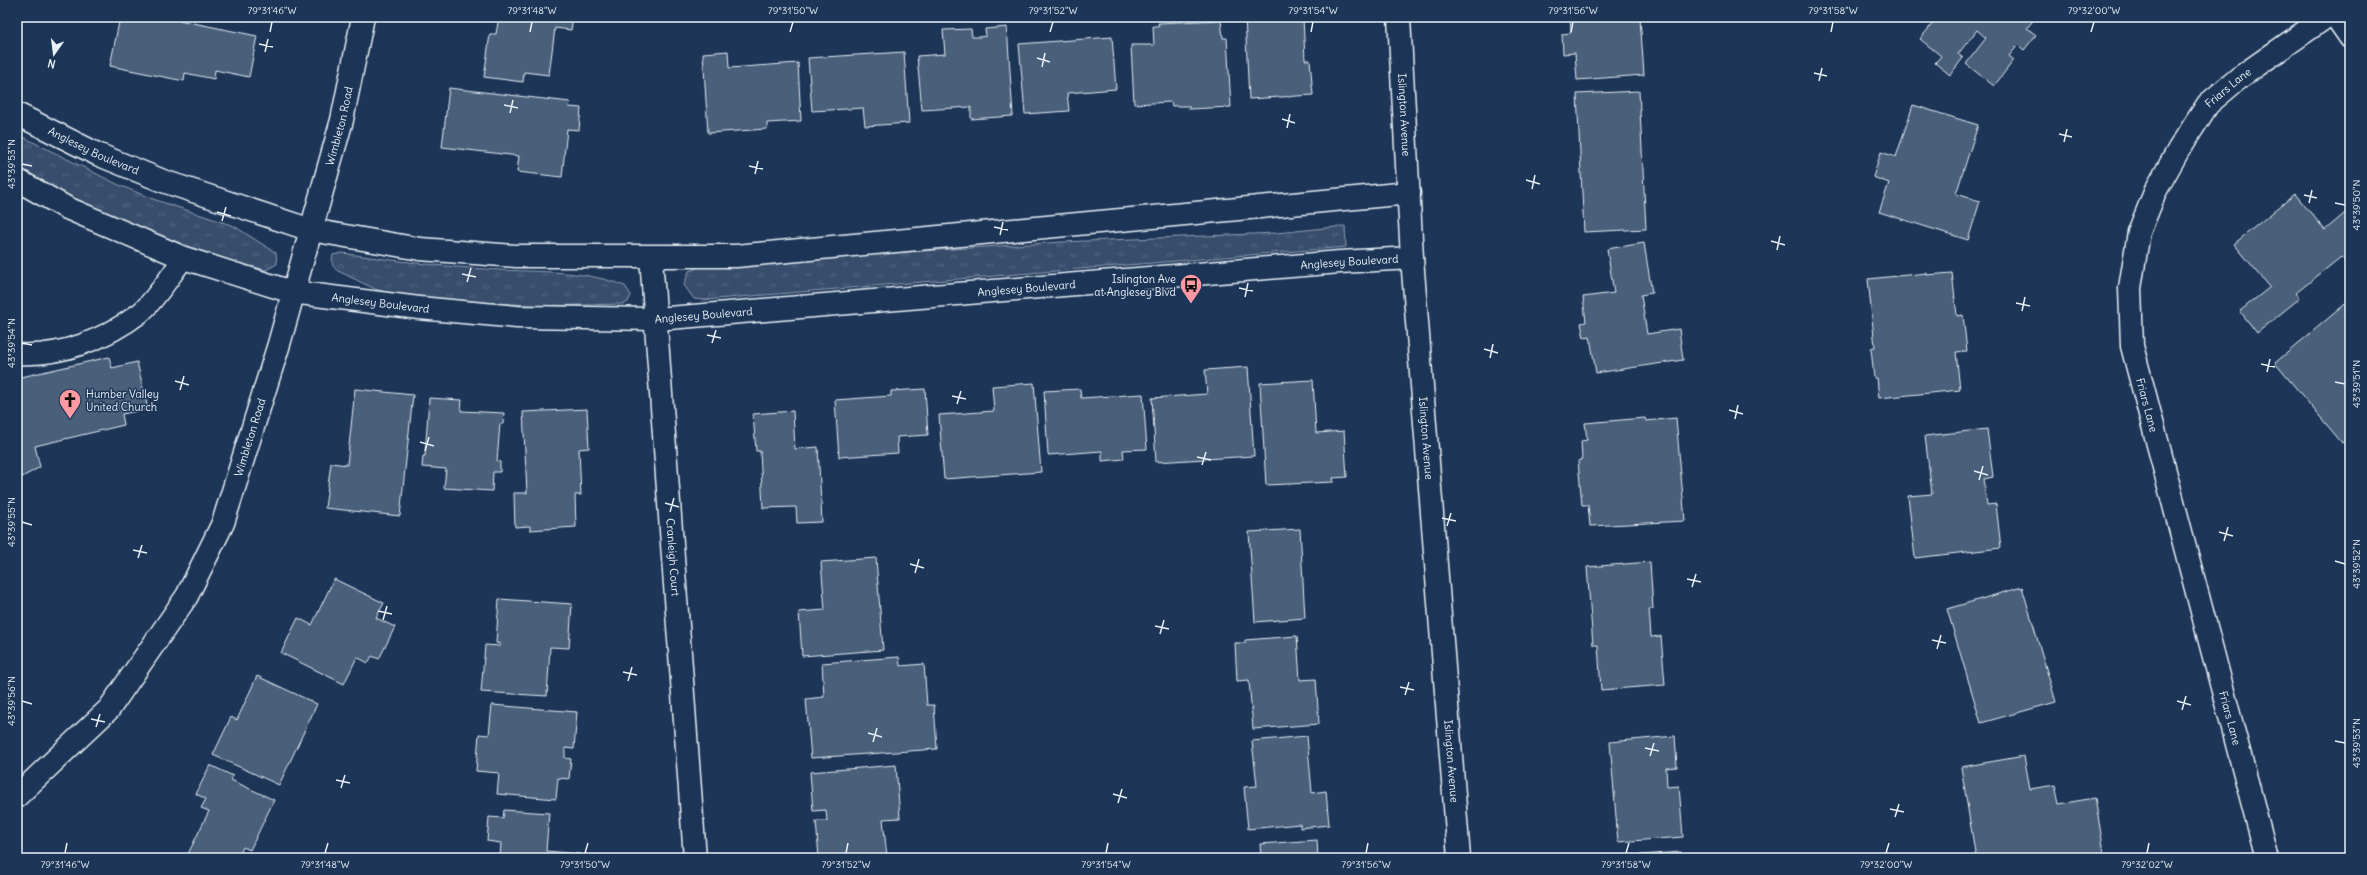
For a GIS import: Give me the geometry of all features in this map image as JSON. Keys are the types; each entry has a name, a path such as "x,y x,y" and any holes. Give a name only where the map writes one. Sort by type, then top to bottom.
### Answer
{"street":[{"name":"Wimbleton Road","path":"17,796 109,709 187,596 223,523 279,344 292,292 342,120 363,17"},
{"name":"Islington Avenue","path":"1399,17 1412,258 1459,858"},
{"name":"Friars Lane","path":"2267,858 2132,346 2130,288 2139,232 2156,190 2179,149 2208,104 2239,78 2326,17"},
{"path":"2336,17 2350,37"},
{"name":"Anglesey Boulevard","path":"17,114 97,154 163,181 311,230 420,249 516,256 736,256 1409,193"},
{"name":"Anglesey Boulevard","path":"17,180 67,208 184,258 292,292 419,308 517,317 657,319 1332,262 1412,258"},
{"name":"Cranleigh Court","path":"651,257 676,574 690,806 695,858"}],"lane":[{"path":"17,354 46,352 88,344 140,312 184,258"}],"green space":[{"path":"17,134 119,185 153,199 234,226 276,253 277,264 266,270 170,240 77,200 17,170"},
{"path":"1345,226 1346,247 704,300 694,299 684,285 689,271 705,265 1062,242 1276,233"},
{"path":"342,253 448,266 555,272 591,276 625,286 631,295 628,302 624,304 543,306 403,297 375,289 338,271 332,264 333,255"}],"building":[{"path":"120,17 164,17 257,36 249,77 215,70 214,79 185,73 184,81 110,66"},
{"path":"231,17 255,17 255,20"},
{"path":"499,17 573,17 571,30 555,28 549,75 524,72 523,82 484,77 490,34 496,34"},
{"path":"1245,17 1303,17 1305,60 1310,60 1313,95 1249,99"},
{"path":"1570,17 1640,17 1644,75 1577,80 1575,53 1563,54 1562,34 1571,33"},
{"path":"1938,17 2036,17 2027,28 2036,35 2024,50 2018,45 2009,56 2014,60 1994,86 1966,64 1986,38 1977,30 1958,54 1963,58 1950,75 1935,63 1941,56 1920,39"},
{"path":"1221,20 1223,38 1227,38 1231,107 1189,109 1189,106 1172,106 1171,102 1134,104 1131,45 1154,45 1153,26 1159,26 1158,23"},
{"path":"1007,27 1013,116 971,119 971,107 922,110 917,56 945,54 943,30 971,29 972,37 979,37 986,36 985,29"},
{"path":"1112,37 1116,89 1067,93 1069,111 1025,114 1019,44"},
{"path":"728,51 729,68 798,63 801,121 767,123 767,129 708,133 703,53"},
{"path":"904,52 909,123 865,126 863,108 812,111 808,58"},
{"path":"449,88 570,102 569,107 581,108 579,130 567,129 562,177 517,172 519,156 442,147"},
{"path":"1639,91 1646,229 1584,232 1577,94"},
{"path":"1913,105 1978,125 1956,194 1980,201 1968,240 1879,212 1889,183 1873,177 1881,152 1896,157"},
{"path":"2295,194 2325,230 2350,209 2350,258 2346,262 2341,257 2296,293 2300,298 2257,333 2240,311 2270,287 2234,244"},
{"path":"1644,243 1652,293 1641,295 1647,334 1679,329 1683,360 1596,373 1590,337 1584,338 1581,323 1586,322 1583,297 1614,293 1607,249"},
{"path":"1927,273 1927,275 1952,273 1957,316 1963,315 1967,351 1956,352 1960,390 1879,398 1877,378 1874,378 1871,348 1875,347 1868,279"},
{"path":"2350,300 2350,437 2342,443 2275,363"},
{"name":"Humber Valley United Church","path":"109,357 112,368 137,362 148,409 122,414 124,425 35,446 40,467 17,480 17,378"},
{"path":"1248,367 1254,456 1156,462 1152,398 1207,394 1205,370"},
{"path":"1313,380 1316,433 1344,431 1347,477 1333,478 1334,482 1266,485 1260,383"},
{"path":"1034,383 1041,472 944,479 939,415 994,411 992,386"},
{"path":"355,389 413,395 400,516 325,508 331,463 347,465"},
{"path":"925,389 928,435 897,437 898,453 839,457 835,400 891,396 891,391"},
{"path":"1080,389 1081,398 1143,394 1147,449 1123,450 1124,459 1102,461 1102,451 1048,455 1044,391"},
{"path":"429,398 462,400 461,411 504,413 503,424 500,424 497,461 500,462 500,472 493,472 492,491 444,488 446,469 422,467 423,456 425,456"},
{"path":"587,409 589,448 579,449 581,495 575,495 576,527 530,530 530,526 515,527 514,493 527,493 523,412"},
{"path":"793,411 795,449 818,447 822,522 797,523 796,507 763,508 760,451 756,451 753,414"},
{"path":"1645,418 1646,421 1676,418 1685,521 1590,526 1588,505 1582,505 1578,461 1582,460 1581,441 1587,440 1585,423"},
{"path":"1987,429 1993,477 1984,479 1987,505 1996,504 2001,548 1915,558 1908,496 1932,494 1925,436"},
{"path":"1300,529 1305,618 1255,622 1249,532"},
{"path":"876,558 883,650 802,656 799,612 825,610 821,562"},
{"path":"1650,562 1653,609 1649,609 1651,637 1661,636 1665,685 1601,690 1598,645 1593,645 1587,567"},
{"path":"334,579 384,603 376,618 395,627 379,659 372,656 368,663 357,657 344,684 281,653 298,618 312,625"},
{"path":"2022,587 2056,702 1981,723 1947,609"},
{"path":"499,599 572,604 569,648 550,647 547,696 481,692 485,645 500,646 501,644 496,643"},
{"path":"1297,636 1300,680 1316,679 1319,724 1253,729 1249,680 1237,681 1235,643 1245,643 1245,640"},
{"path":"899,657 900,666 924,664 927,705 934,705 937,749 811,758 806,699 824,697 822,663"},
{"path":"257,676 317,704 279,785 213,755 231,717 237,720"},
{"path":"492,705 577,712 574,749 565,748 565,758 571,759 569,779 558,778 556,799 497,794 499,773 476,771 479,734 489,735"},
{"path":"1307,736 1312,793 1326,791 1329,825 1300,828 1300,824 1248,829 1244,787 1257,786 1252,741"},
{"path":"1675,736 1677,767 1666,768 1667,787 1679,786 1683,837 1618,842 1610,742"},
{"path":"2024,756 2030,789 2055,785 2059,804 2095,798 2105,858 1976,858 1961,767"},
{"path":"210,765 233,776 231,780 274,800 250,850 243,847 238,858 187,856 209,811 201,808 206,799 196,794"},
{"path":"896,765 900,818 883,819 887,857 819,858 816,821 827,821 826,810 813,811 810,772"},
{"path":"504,810 549,813 546,851 581,854 580,858 500,858 501,843 487,841 489,817 503,818"},
{"path":"1317,840 1318,858 1261,858 1260,844"},
{"path":"1681,852 1682,858 1628,858 1627,856"}],"place":[{"name":"Islington Ave at Anglesey Blvd","path":"1191,304"},
{"name":"Humber Valley United Church","path":"70,420"}]}
